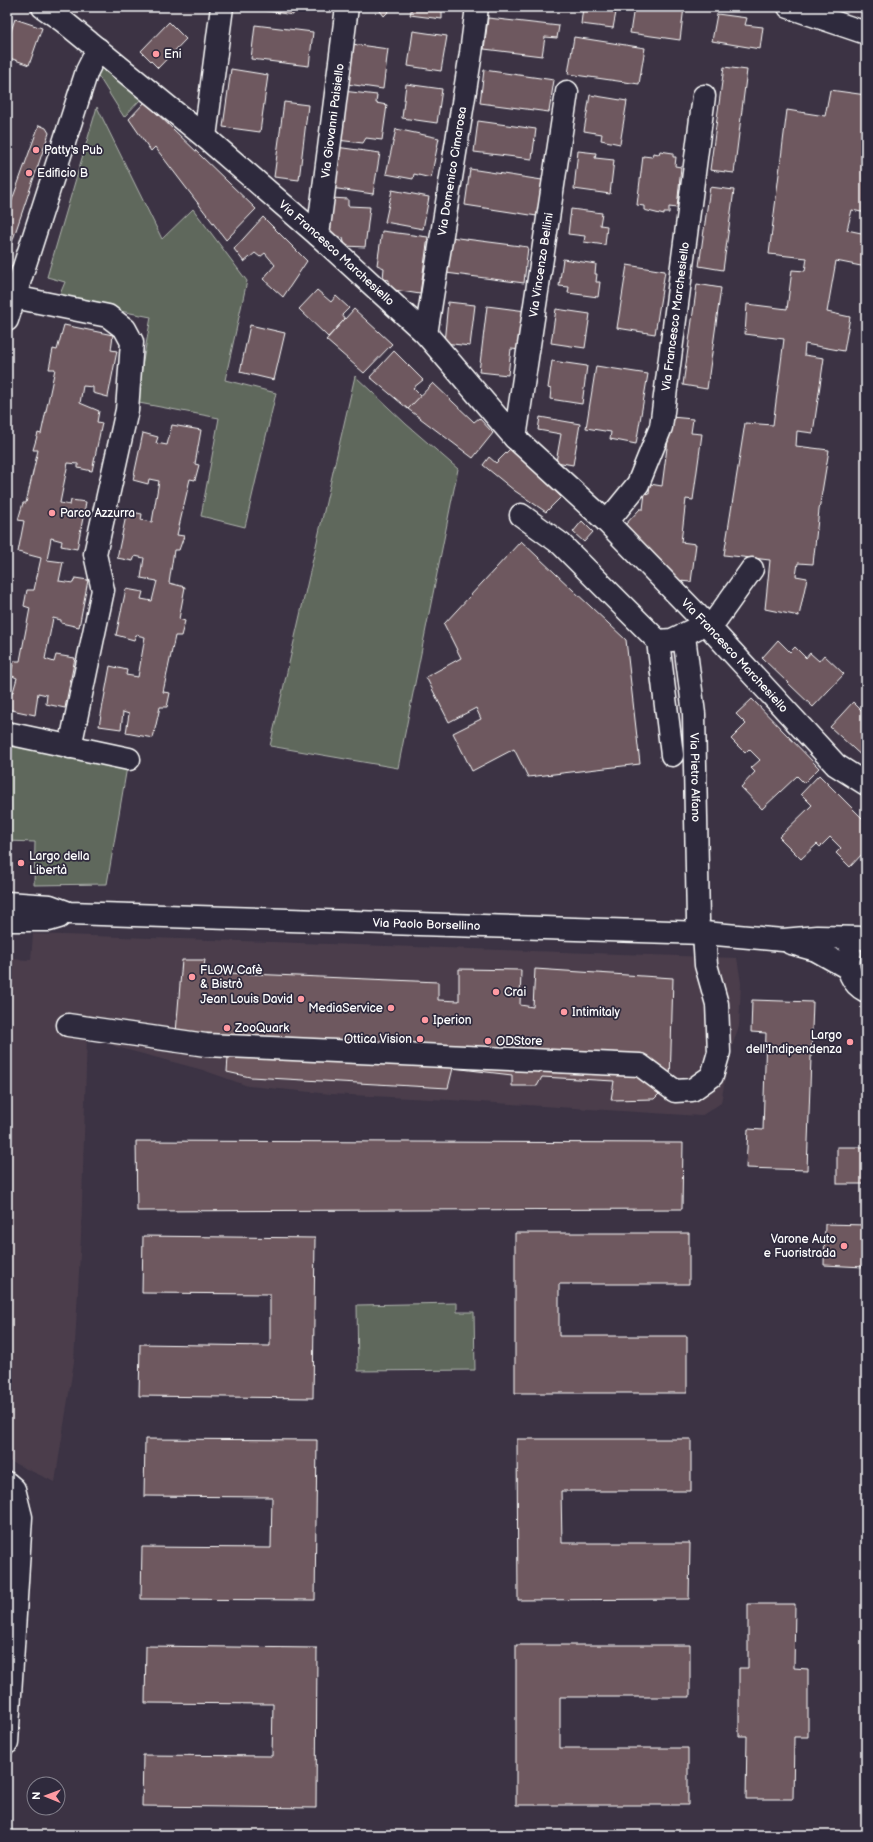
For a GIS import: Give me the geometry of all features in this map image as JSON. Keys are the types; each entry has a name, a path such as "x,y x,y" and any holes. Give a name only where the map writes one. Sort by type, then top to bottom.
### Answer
{"street":[{"name":"Via Francesco Marchesiello","path":"43,7 64,14 98,49 205,137 318,235 426,334 515,438 608,522 710,625 836,765 866,783"},
{"path":"205,137 222,7"},
{"name":"Via Giovanni Paisiello","path":"318,235 347,7"},
{"name":"Via Domenico Cimarosa","path":"426,334 470,60 477,7"},
{"path":"790,7 866,34"},
{"path":"7,320 87,71 98,49"},
{"name":"Via Vincenzo Bellini","path":"515,438 567,92"},
{"name":"Via Francesco Marchesiello","path":"608,522 638,484 661,427 704,96"},
{"path":"14,297 108,316 125,329 132,342 128,410 95,554 103,590 70,747"},
{"path":"521,515 561,544 658,641 672,640 710,625 752,569"},
{"name":"Via Pietro Alfano","path":"68,1025 206,1045 640,1065 675,1091 692,1090 712,1076 718,1052 717,1004 706,965 701,927 694,714 684,636"},
{"name":"Via Pietro Alfano","path":"658,641 672,754"},
{"path":"7,733 129,759"},
{"name":"Via Paolo Borsellino","path":"7,903 50,906 70,913 701,927 783,940 816,950 848,968"},
{"name":"Via Paolo Borsellino","path":"7,920 50,920 70,913"},
{"name":"Via Paolo Borsellino","path":"783,940 817,937 865,938"},
{"path":"865,938 851,951 848,968 851,977 857,985 866,991"},
{"path":"7,1483 14,1489 21,1517 8,1702 7,1743"}],"shaded area":[{"path":"33,934 737,958 741,983 739,1026 729,1055 721,1103 701,1116 331,1094 248,1086 203,1070 117,1047 87,1034 81,1236 74,1361 55,1482 7,1460 7,959 31,960"}],"green space":[{"path":"99,57 141,99 124,117 99,77 93,71"},
{"path":"97,107 162,239 193,209 247,281 225,380 276,393 245,527 201,516 219,418 139,403 136,400 151,317 58,299 65,282 47,277"},
{"path":"355,376 406,424 458,469 398,768 270,746"},
{"path":"7,742 127,767 107,884 34,885 35,842 7,841"},
{"path":"457,1303 457,1312 474,1312 475,1370 358,1371 357,1305"}],"building":[{"path":"261,7 294,7 293,15 261,10"},
{"path":"377,7 393,7 384,16"},
{"path":"412,7 442,7 442,19 410,15"},
{"path":"583,7 617,7 613,28 581,24"},
{"path":"634,7 684,7 680,40 630,33"},
{"path":"717,14 747,18 745,25 763,27 760,49 712,41"},
{"path":"488,18 559,26 557,38 545,37 542,56 484,49"},
{"path":"15,19 42,28 29,65 7,57 7,36 9,37"},
{"path":"169,22 186,39 158,68 141,51"},
{"path":"255,25 313,32 309,66 251,59"},
{"path":"413,31 447,36 441,71 408,66"},
{"path":"574,37 645,48 639,84 568,74"},
{"path":"352,44 388,49 383,89 347,84"},
{"path":"724,67 747,70 734,173 710,170"},
{"path":"231,69 268,75 260,132 223,127"},
{"path":"484,70 554,80 549,112 480,103"},
{"path":"406,84 442,89 437,123 402,118"},
{"path":"830,90 866,95 866,213 852,210 847,230 866,234 866,267 836,261 827,312 850,317 844,351 805,344 804,355 824,358 813,433 797,431 796,446 829,450 819,510 813,564 798,563 796,576 807,578 799,616 765,609 770,560 724,555 745,423 773,425 784,339 745,334 747,304 787,309 792,270 805,271 807,258 769,254 787,110 825,116"},
{"path":"343,91 377,95 376,103 387,105 382,140 366,138 363,143 337,140"},
{"path":"590,95 627,101 620,144 601,140 602,134 584,131"},
{"path":"145,102 256,209 226,240 155,147 151,151 129,119"},
{"path":"284,102 308,105 299,180 274,177"},
{"path":"478,121 536,129 532,159 474,152"},
{"name":"Edificio B","path":"39,125 46,128 49,133 7,257 7,214"},
{"path":"396,129 439,138 431,178 414,174 413,179 386,174"},
{"path":"336,147 380,153 373,194 331,188"},
{"path":"578,151 596,153 595,158 614,160 610,194 574,189"},
{"path":"660,151 673,153 673,157 676,157 675,166 681,167 677,208 669,207 669,213 664,213 664,215 644,210 644,206 637,205 643,156 652,157 653,153 659,154"},
{"path":"470,169 542,180 537,216 465,205"},
{"path":"710,187 734,190 723,270 699,266"},
{"path":"392,190 429,197 423,229 385,222"},
{"path":"331,198 348,199 348,206 370,207 365,247 345,246 343,238 334,235 326,226"},
{"path":"571,209 602,213 600,225 607,226 605,245 584,242 585,236 568,234"},
{"path":"263,217 307,261 283,297 263,279 275,265 265,253 260,257 255,253 244,262 234,249"},
{"path":"382,231 428,237 420,294 388,289 389,280 383,279 384,268 377,265"},
{"path":"450,237 528,247 524,283 446,273"},
{"path":"563,259 596,264 596,282 600,282 598,297 568,293 569,287 559,286"},
{"path":"627,265 665,271 655,334 617,328"},
{"path":"697,284 721,288 707,389 683,385"},
{"path":"317,290 331,302 336,296 349,308 342,315 345,319 328,337 299,309"},
{"path":"448,302 475,305 470,346 444,343"},
{"path":"487,306 526,311 522,350 511,349 508,375 479,372"},
{"path":"354,309 392,344 364,373 326,340"},
{"path":"556,309 590,314 585,348 551,343"},
{"name":"Parco Azzurra","path":"64,325 113,335 111,350 117,351 108,397 93,393 93,387 83,386 80,403 99,411 97,422 102,423 92,471 78,468 78,464 68,463 60,503 70,505 71,500 86,502 77,549 61,546 62,541 51,538 47,560 63,562 59,581 73,583 75,578 88,580 79,627 61,623 61,620 53,618 45,659 54,662 56,655 75,658 65,708 46,704 47,695 38,693 35,715 7,709 10,692 13,692 17,678 10,675 14,661 20,661 30,608 24,606 27,590 34,590 41,558 18,552 24,521 18,520 23,503 26,503 38,450 33,450 38,433 41,434 55,369 49,369 53,349 57,350"},
{"path":"250,325 285,333 274,380 240,372"},
{"path":"394,351 423,380 413,388 421,396 408,409 370,377"},
{"path":"552,361 587,366 582,404 550,399 551,389 548,388"},
{"path":"596,366 648,374 636,444 610,439 611,432 586,428"},
{"path":"433,383 474,422 479,418 493,433 473,458 408,409"},
{"path":"540,417 580,424 573,465 556,462 561,434 538,430"},
{"path":"671,417 693,419 691,433 702,434 693,500 686,499 681,542 696,544 691,582 679,581 623,527 640,509 643,509 645,493 649,494 650,484 662,486"},
{"name":"Parco Azzurra","path":"172,425 201,430 195,464 199,465 195,480 190,479 177,535 184,536 179,550 174,550 169,583 185,587 179,619 185,621 181,636 175,636 163,692 170,693 167,707 160,707 153,738 126,733 129,714 123,712 121,729 99,726 110,666 127,670 126,675 138,677 145,637 136,635 134,640 116,635 126,589 143,592 141,599 152,601 157,581 141,578 144,558 135,556 133,561 117,558 127,511 142,514 141,520 152,522 159,481 149,479 148,484 133,480 143,433 158,437 156,443 167,445"},
{"path":"511,448 561,497 546,512 515,491 483,465 489,457 496,463"},
{"path":"582,521 593,532 584,542 573,532"},
{"path":"521,541 626,640 640,764 528,777 514,749 472,771 453,733 481,719 476,708 449,722 426,677 461,658 444,624"},
{"path":"778,640 790,652 795,647 806,658 810,653 819,661 824,655 844,674 813,707 762,658"},
{"path":"752,699 819,768 804,783 797,776 762,809 741,787 755,772 751,768 760,760 749,749 745,753 731,739 746,724 736,714"},
{"path":"853,702 866,715 865,759 830,727"},
{"path":"819,775 866,822 866,856 863,853 850,867 836,853 841,848 830,837 820,847 817,844 801,859 779,837 812,805 801,794"},
{"name":"Iperion","path":"182,960 205,960 203,972 438,982 438,1000 459,1001 459,969 521,970 520,1005 533,1007 535,969 673,978 670,1083 654,1099 611,1100 614,1081 542,1077 537,1086 512,1086 512,1075 453,1068 448,1088 250,1077 227,1072 228,1057 214,1054 176,1033"},
{"path":"752,1000 813,1002 807,1170 746,1168 748,1129 763,1130 766,1033 751,1032"},
{"path":"136,1141 683,1143 682,1209 137,1211"},
{"path":"837,1147 866,1147 866,1184 837,1184"},
{"path":"825,1224 866,1225 864,1267 824,1265"},
{"path":"515,1233 689,1233 689,1284 559,1284 559,1336 687,1336 687,1393 515,1393"},
{"path":"143,1236 315,1238 313,1398 139,1396 140,1344 270,1346 270,1294 142,1293"},
{"path":"145,1439 317,1440 315,1600 141,1599 142,1547 271,1548 272,1497 144,1496"},
{"path":"517,1439 691,1439 691,1491 561,1491 562,1543 690,1543 689,1599 518,1600"},
{"path":"748,1604 795,1604 794,1668 808,1669 808,1737 794,1737 793,1799 746,1799 747,1736 739,1736 739,1668 748,1668"},
{"path":"516,1645 690,1645 690,1697 560,1697 560,1748 688,1748 688,1805 516,1805"},
{"path":"146,1646 317,1648 316,1808 142,1806 143,1755 272,1756 273,1704 145,1703"}],"place":[{"name":"Eni","path":"156,54"},
{"name":"Patty's Pub","path":"36,150"},
{"name":"Edificio B","path":"29,173"},
{"name":"Parco Azzurra","path":"52,513"},
{"name":"Largo della Libertà","path":"21,863"},
{"name":"FLOW Cafè & Bistrò","path":"192,977"},
{"name":"Crai","path":"496,992"},
{"name":"Jean Louis David","path":"301,999"},
{"name":"MediaService","path":"391,1008"},
{"name":"Intimitaly","path":"564,1012"},
{"name":"Iperion","path":"425,1020"},
{"name":"ZooQuark","path":"227,1028"},
{"name":"Ottica Vision","path":"420,1039"},
{"name":"ODStore","path":"488,1041"},
{"name":"Largo dell'Indipendenza","path":"850,1042"},
{"name":"Varone Auto e Fuoristrada","path":"844,1246"}]}
